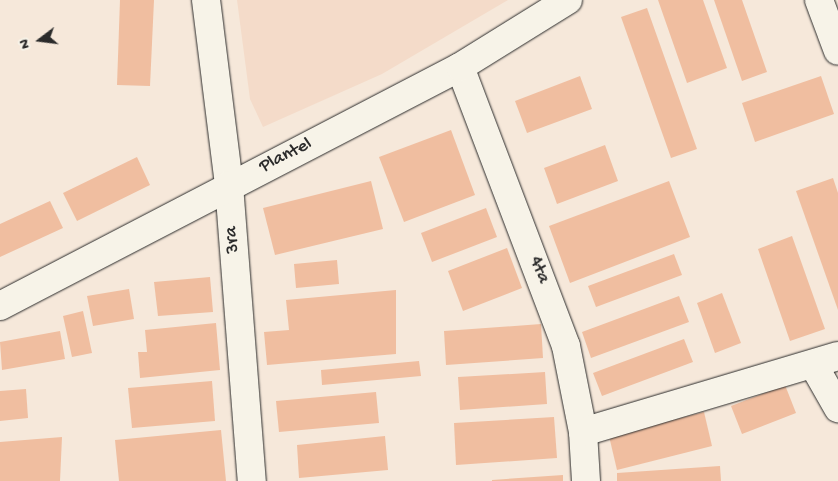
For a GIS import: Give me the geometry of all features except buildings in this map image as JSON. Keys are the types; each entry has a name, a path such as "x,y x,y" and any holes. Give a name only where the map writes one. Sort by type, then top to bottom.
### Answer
{"street":[{"name":"3ra","path":"206,0 229,185 252,481"},
{"name":"Plantel","path":"0,306 229,185 460,67 568,0"},
{"path":"819,0 838,51"},
{"name":"4ta","path":"460,67 566,346 583,432 586,481"},
{"path":"583,432 825,360 838,408"}],"shaded area":[{"path":"237,0 508,0 382,74 263,127 250,99"}]}
